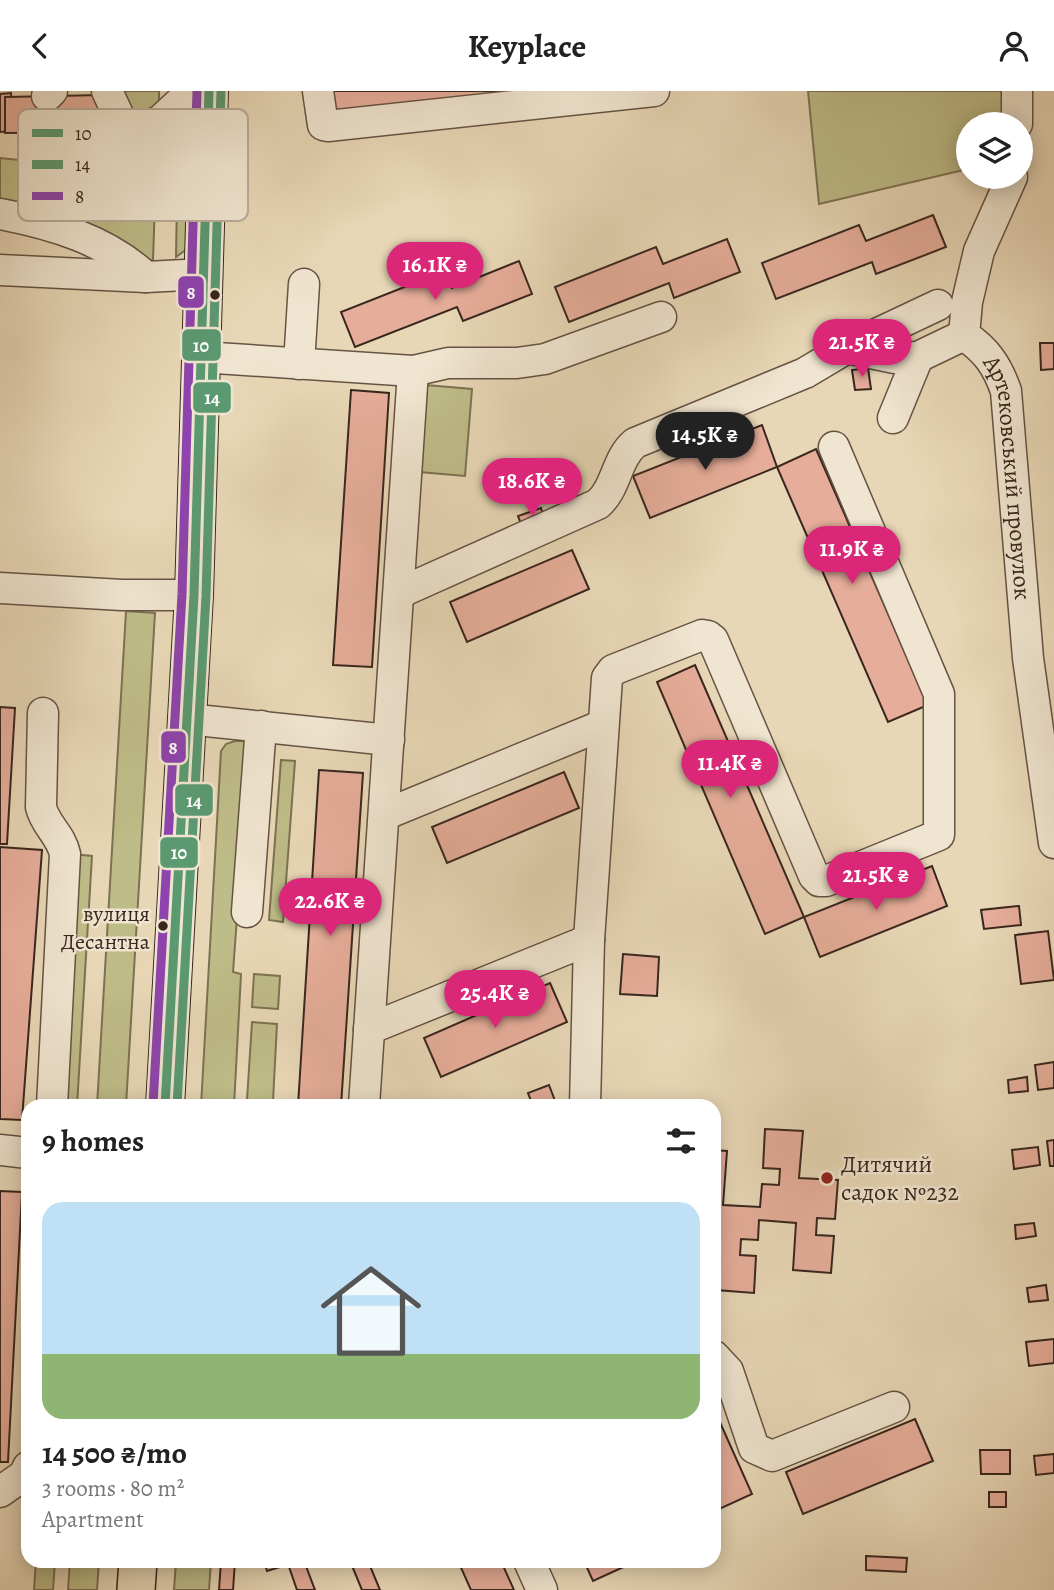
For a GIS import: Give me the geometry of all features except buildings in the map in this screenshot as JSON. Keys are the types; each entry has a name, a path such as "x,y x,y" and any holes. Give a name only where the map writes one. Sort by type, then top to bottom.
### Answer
{"main road":[{"path":"209,91 209,109"},
{"path":"165,1099 194,595 205,221"},
{"path":"136,1590 138,1568"}],"street":[{"path":"107,91 115,109"},
{"path":"173,109 192,91"},
{"path":"318,91 321,120 323,125 328,126 654,91"},
{"path":"1017,91 1017,112"},
{"name":"Артековський провулок","path":"1007,189 979,251 967,302 964,335 980,346 997,366 1006,391 1041,656 1054,843"},
{"path":"0,214 18,218"},
{"path":"33,221 113,251 146,277"},
{"path":"0,271 146,277 204,274"},
{"path":"299,364 304,283"},
{"path":"399,593 598,504 609,494 626,450 635,443 805,373 847,348 938,305"},
{"path":"201,357 413,371 449,363 517,363 545,359 661,317"},
{"path":"847,348 895,358 918,357 964,335"},
{"path":"893,418 918,357"},
{"path":"364,1099 413,371"},
{"path":"585,1099 589,940 607,678 613,670 702,635 713,640 814,876 819,881 826,881 939,835 939,694 834,447"},
{"path":"0,588 122,595 194,595"},
{"path":"43,713 41,807 43,818 62,842 65,854 52,1099"},
{"path":"187,719 389,740"},
{"path":"384,815 603,725"},
{"path":"247,912 261,726"},
{"path":"369,1029 589,940"},
{"path":"0,1150 21,1152"},
{"path":"721,1364 728,1371 754,1448 761,1454 772,1455 894,1407"},
{"path":"0,1492 21,1477"},
{"path":"532,1568 542,1590"}],"shaded area":[{"path":"113,91 159,91 159,109 129,109"},
{"path":"808,91 1017,91 1017,112 956,112 956,172 819,204"},
{"path":"0,158 18,160 18,207 0,200"},
{"path":"51,221 154,221 153,260 147,261"},
{"path":"177,221 191,221 191,246 176,257"},
{"path":"426,385 472,389 465,476 419,472"},
{"path":"126,611 155,613 126,1099 97,1099"},
{"path":"250,741 233,972 241,974 234,1099 201,1099 221,751 226,744"},
{"path":"281,760 295,761 283,922 269,920"},
{"path":"73,854 92,856 77,1099 58,1099"},
{"path":"254,974 280,976 278,1009 252,1007"},
{"path":"252,1022 277,1024 273,1099 247,1099"},
{"path":"36,1568 55,1568 53,1590 34,1590"},
{"path":"70,1568 99,1568 97,1590 68,1590"},
{"path":"176,1568 211,1568 209,1590 174,1590"}],"transit line":[{"name":"8","path":"196,109 197,91"},
{"name":"10","path":"208,109 209,91"},
{"name":"14","path":"220,109 221,91"},
{"name":"8","path":"153,1099 182,594 193,221"},
{"name":"10","path":"165,1099 194,595 205,221"},
{"name":"14","path":"177,1099 206,596 217,221"}],"place":[{"name":"вулиця Десантна","path":"163,926"},
{"name":"Дитячий садок №232","path":"827,1178"}]}
